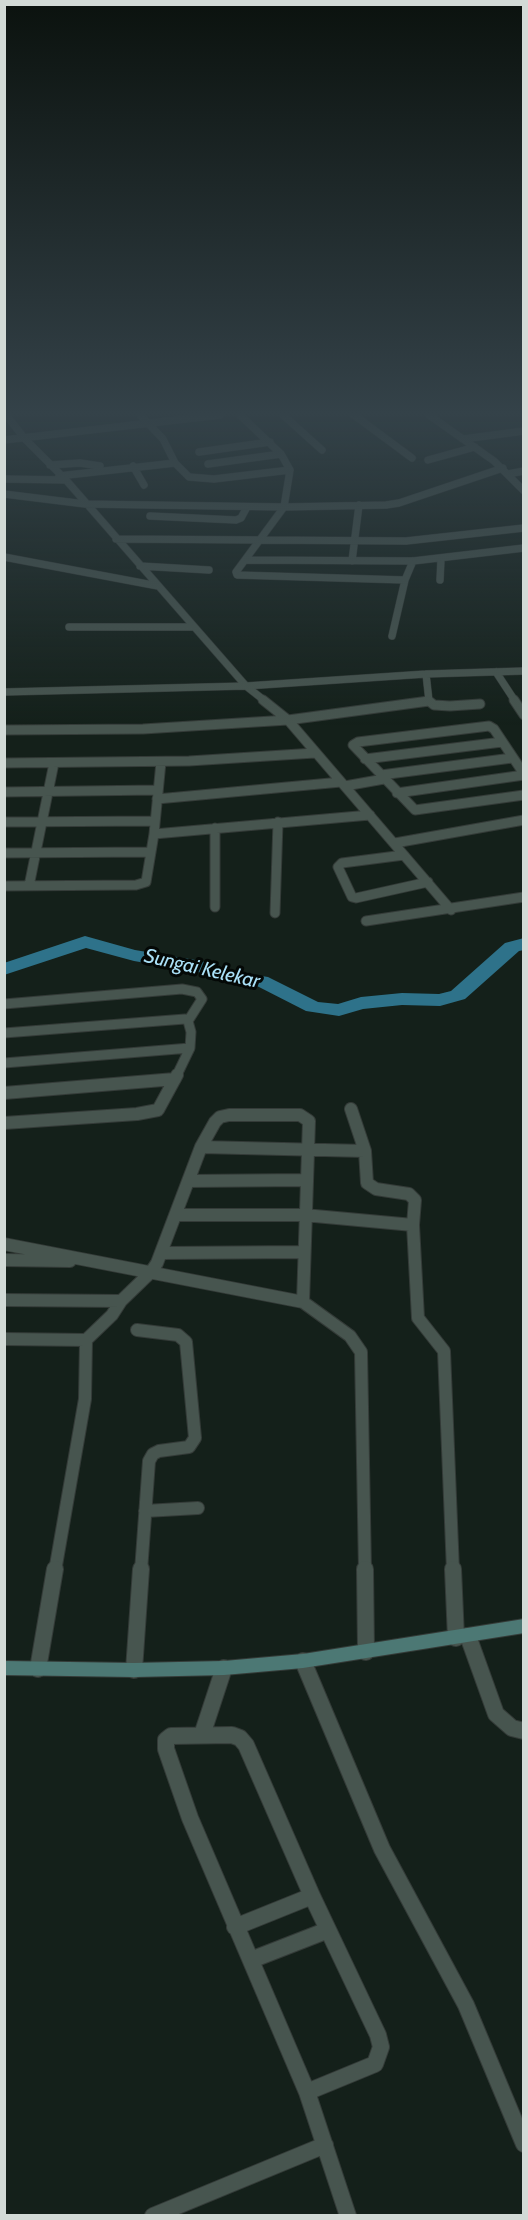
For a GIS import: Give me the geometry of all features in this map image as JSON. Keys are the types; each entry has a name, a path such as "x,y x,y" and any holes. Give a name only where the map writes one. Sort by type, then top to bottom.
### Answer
{"street":[{"path":"99,519 246,686 288,720 451,910"},
{"path":"205,519 239,519"},
{"path":"275,519 236,572 241,577 405,580"},
{"path":"352,561 358,519"},
{"path":"116,539 258,542 420,541 524,528"},
{"path":"246,560 413,561 524,548"},
{"path":"4,557 158,586"},
{"path":"440,580 441,559"},
{"path":"392,636 405,580 413,561"},
{"path":"140,566 209,570"},
{"path":"69,627 194,627"},
{"path":"4,692 246,686 426,674 524,671"},
{"path":"496,672 524,715"},
{"path":"426,674 429,701"},
{"path":"4,730 135,729 288,720 429,701 437,706 480,704"},
{"path":"397,793 524,775 494,729 486,726 354,743 353,746 411,808 417,810 524,795"},
{"path":"365,759 502,742"},
{"path":"4,763 161,762 315,753"},
{"path":"4,792 157,794 343,784 512,758"},
{"path":"4,886 141,885 147,881 161,762"},
{"path":"29,886 54,763"},
{"path":"154,834 370,815"},
{"path":"395,843 524,820"},
{"path":"4,822 155,821"},
{"path":"275,913 278,822"},
{"path":"215,907 216,828"},
{"path":"4,853 151,852"},
{"path":"404,855 342,864 338,867 352,897 356,898 428,882"},
{"path":"366,921 451,910 524,897"},
{"path":"4,1004 182,989 197,992 201,999 188,1021 191,1032 190,1048 162,1107 152,1112 4,1123"},
{"path":"4,1033 185,1019 188,1021"},
{"path":"4,1063 190,1048"},
{"path":"4,1093 175,1079"},
{"path":"351,1109 365,1150 366,1181 371,1186 406,1193 413,1197 418,1318 444,1351 462,1637 496,1714 502,1722 524,1731"},
{"path":"4,1340 86,1340 112,1316 121,1301 151,1272 162,1253 201,1147 220,1117 294,1114 305,1116 309,1121 304,1215 303,1302"},
{"path":"201,1147 365,1150"},
{"path":"188,1181 306,1180"},
{"path":"176,1215 304,1215 413,1225"},
{"path":"4,1244 303,1302 350,1336 361,1352 366,1652"},
{"path":"162,1253 303,1252"},
{"path":"4,1260 100,1262"},
{"path":"4,1300 121,1301"},
{"path":"134,1670 150,1457 159,1451 189,1447 195,1438 186,1342 178,1335 137,1330"},
{"path":"38,1668 85,1399 86,1340"},
{"path":"145,1511 198,1508"},
{"path":"4,1668 134,1670 224,1668 303,1661 524,1626"},
{"path":"303,1661 382,1850 466,2006 524,2144"},
{"path":"202,1735 224,1668"},
{"path":"307,2092 371,2067 379,2056 381,2047 378,2036 312,1896 246,1745 237,1736 171,1736 166,1740 166,1749 190,1818 307,2092 348,2216"},
{"path":"235,1927 312,1896"},
{"path":"251,1960 328,1930"},
{"path":"153,2216 325,2145"}],"waterway":[{"name":"Sungai Kelekar","path":"4,969 85,942 134,955 201,967 241,979 261,981 313,1007 339,1010 361,1003 402,999 440,1000 458,995 512,947 524,944"}]}
